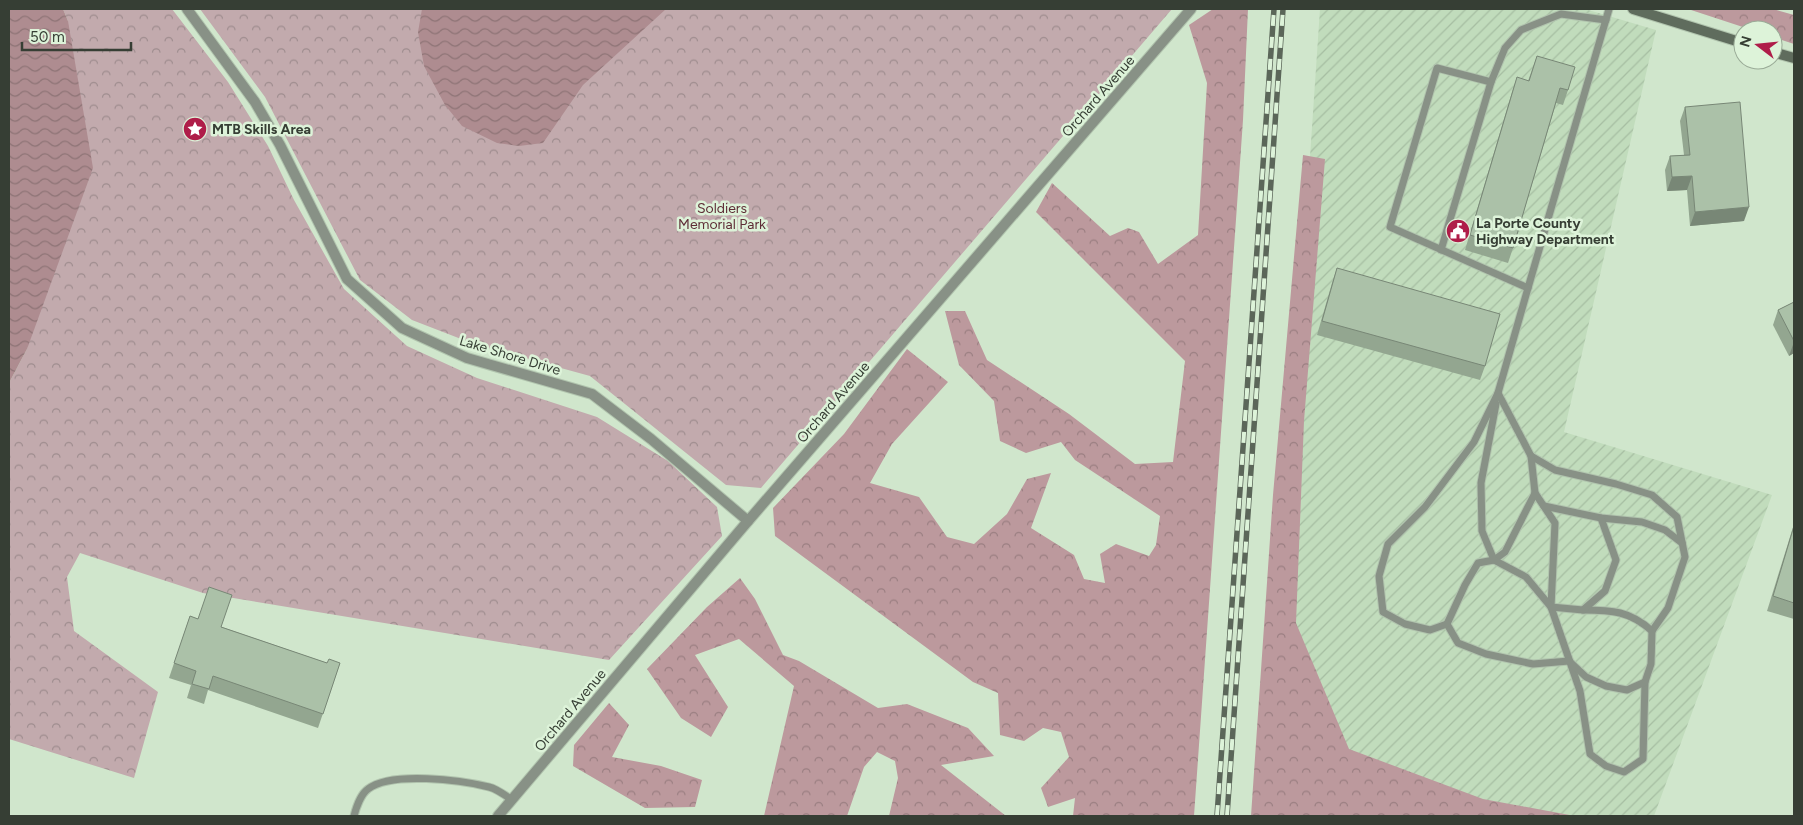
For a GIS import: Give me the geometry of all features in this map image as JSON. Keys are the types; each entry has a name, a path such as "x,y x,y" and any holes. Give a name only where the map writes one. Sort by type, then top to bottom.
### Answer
{"street":[{"name":"Lake Shore Drive","path":"186,9 255,102 280,146 347,279 402,328 467,358 592,394 651,439 748,521"},
{"name":"Orchard Avenue","path":"498,816 748,521 1191,9"},
{"path":"1633,9 1733,40"}],"lane":[{"path":"1531,456 1555,470 1616,484 1652,496 1677,517 1685,558 1668,608 1652,631 1651,664 1645,682 1643,759 1624,772 1606,766 1590,754 1580,692 1551,607 1526,577 1494,560 1482,531 1481,483 1498,393 1610,9"},
{"path":"1442,250 1491,82 1505,48 1521,30 1561,14 1606,20"},
{"path":"1491,82 1437,68 1390,227 1528,288"},
{"path":"1498,393 1531,456 1535,493 1555,523 1551,607"},
{"path":"1498,393 1474,442 1425,507 1388,544 1379,576 1384,612 1405,624 1430,630 1447,624 1465,585 1478,564 1494,560 1505,552 1535,493"},
{"path":"1544,506 1601,518 1642,522 1665,530 1682,542"},
{"path":"1583,610 1605,591 1616,560 1601,518"},
{"path":"1551,607 1610,610 1639,620 1652,631"},
{"path":"1447,624 1458,643 1486,654 1533,664 1570,661 1586,677 1606,686 1627,690 1645,682"},
{"path":"354,816 367,789 390,780 402,778 427,778 491,787 512,800"}],"shaded area":[{"name":"La Porte County Highway Department","path":"1320,9 1585,9 1656,30 1564,432 1772,495 1654,816 1491,816 1270,749"}],"green space":[{"path":"63,9 172,9 228,82 268,146 294,200 344,289 407,346 477,378 597,417 668,461 717,507 722,536 609,660 203,593 80,553 67,577 74,631 158,692 134,778 9,739 9,383 27,349 68,21"},
{"name":"Soldiers Memorial Park","path":"200,9 1172,9 761,488 726,485 590,376 474,344 412,320 360,280 265,97"},
{"path":"1213,9 1248,9 1243,120 1194,816 1073,816 1075,798 1048,807 1041,788 1069,757 1061,732 1043,728 1024,741 1000,735 998,693 973,682 775,536 773,508 844,434 907,349 948,382 892,444 870,483 919,497 947,537 974,544 1007,514 1027,479 1051,473 1031,528 1074,555 1084,579 1105,583 1100,554 1116,544 1149,556 1156,545 1160,516 1075,460 1061,442 1026,453 1000,441 994,401 959,365 945,311 965,311 987,360 1069,414 1135,464 1173,462 1185,361 1036,212 1052,183 1110,236 1128,228 1139,232 1158,264 1198,235 1207,83 1189,25"},
{"path":"1688,9 1773,9 1794,15 1794,44 1783,40 1783,20 1733,20 1733,24"},
{"path":"1303,155 1325,159 1304,421 1296,623 1349,749 1483,799 1575,816 1251,816 1273,495"},
{"path":"740,578 755,599 783,655 799,661 878,708 907,704 968,728 994,756 941,765 1006,816 889,816 898,778 895,761 877,752 864,767 847,816 764,816 794,686 739,639 695,655 728,707 711,737 681,718 647,669 707,607"},
{"path":"609,703 629,725 612,757 661,766 702,780 695,807 645,808 573,766 574,745"}],"water":[{"path":"9,9 63,9 68,21 93,168 27,349 9,383"},
{"path":"422,9 666,9 583,85 543,143 519,146 497,143 462,126 445,105 424,66 418,32"}],"building":[{"path":"1537,56 1575,67 1568,90 1560,88 1513,248 1470,235 1517,77 1529,81"},
{"path":"1740,102 1749,207 1695,212 1692,176 1672,177 1670,156 1690,155 1685,107"},
{"path":"1337,268 1500,314 1485,366 1322,321"},
{"path":"1794,302 1794,341 1778,310"},
{"path":"1794,526 1794,603 1773,596"},
{"path":"209,587 232,595 221,627 327,663 329,659 340,663 323,714 213,676 209,689 192,684 196,671 174,663 190,616 198,619"}],"railway":[{"path":"1217,816 1274,9"},
{"path":"1227,816 1283,9"}],"place":[{"name":"MTB Skills Area","path":"195,129"},
{"name":"La Porte County Highway Department","path":"1458,231"}]}
